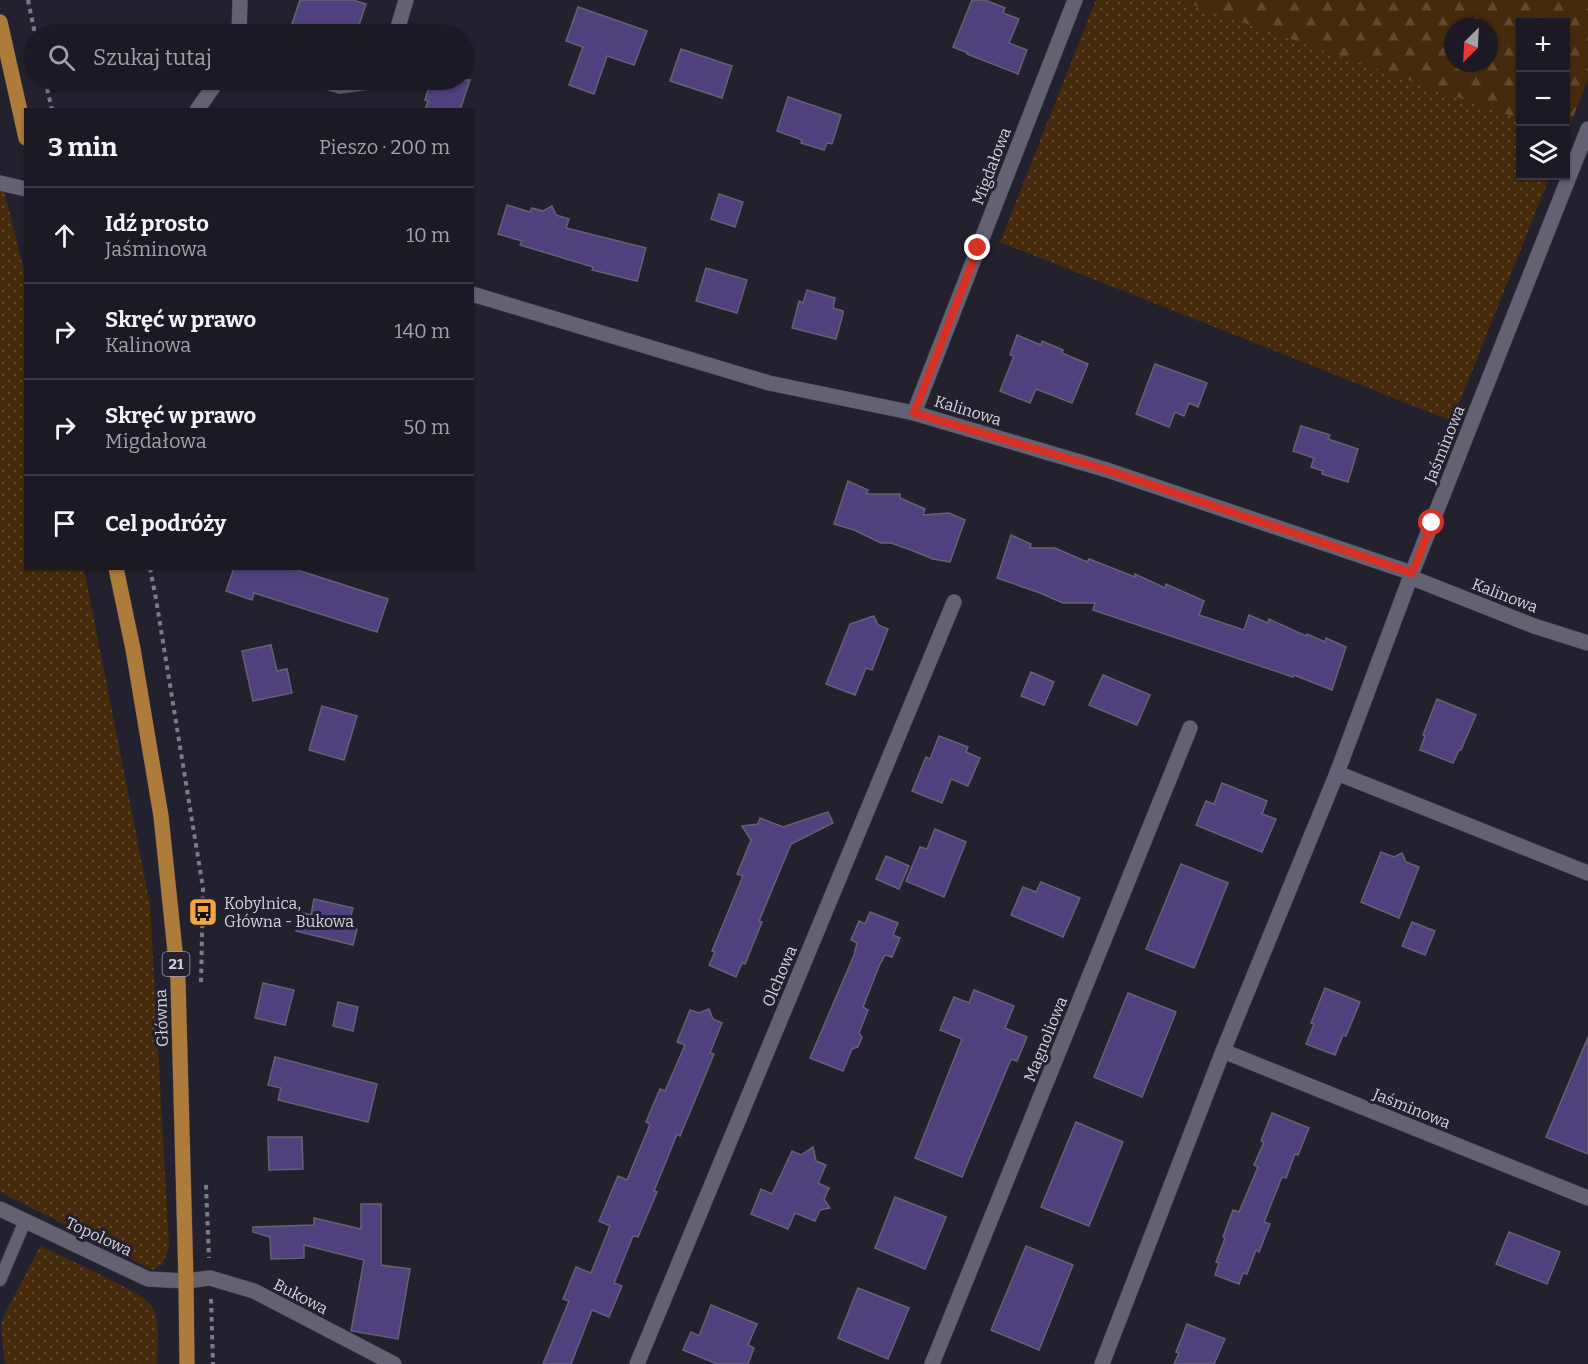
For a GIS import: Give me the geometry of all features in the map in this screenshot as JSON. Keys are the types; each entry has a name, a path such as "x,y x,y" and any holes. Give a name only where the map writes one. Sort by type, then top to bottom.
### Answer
{"main road":[{"path":"0,22 24,129"},
{"name":"Główna","path":"116,570 133,649 161,816 178,980 187,1364"}],"street":[{"path":"239,24 240,0"},
{"path":"399,24 406,0"},
{"name":"Migdałowa","path":"914,413 1075,0"},
{"path":"198,108 211,90"},
{"name":"Jaśminowa","path":"1102,1364 1588,129"},
{"path":"0,183 24,189"},
{"name":"Kalinowa","path":"474,295 769,382 914,413 1107,470 1411,575 1534,626 1588,643"},
{"name":"Olchowa","path":"637,1364 954,602"},
{"name":"Magnoliowa","path":"932,1364 1190,728"},
{"path":"1336,773 1588,873"},
{"name":"Jaśminowa","path":"1224,1051 1588,1198"},
{"name":"Topolowa","path":"0,1209 148,1279 186,1281"},
{"name":"Bukowa","path":"186,1281 210,1278 254,1291 394,1364"}],"lane":[{"path":"0,1280 25,1221"}],"path":[{"path":"28,0 33,24"},
{"path":"47,90 52,108"}],"green space":[{"path":"1096,0 1179,0 1516,118 1516,180 1548,180 1452,421 1000,242"},
{"path":"1179,0 1588,0 1588,79 1570,125 1570,18 1516,18 1516,118"},
{"path":"0,175 24,270 24,570 84,570 150,905 169,1248 162,1264 152,1270 0,1192"},
{"path":"40,1246 118,1283 151,1305 157,1326 157,1364 5,1364 1,1322"}],"building":[{"path":"300,0 353,0 366,4 359,24 292,24"},
{"path":"972,0 985,0 1005,8 1003,13 1019,19 1009,43 1027,50 1018,74 953,47"},
{"path":"578,7 647,31 634,65 607,56 594,94 569,85 583,47 566,41"},
{"path":"681,49 732,66 722,98 670,81"},
{"path":"428,90 467,90 461,108 426,108 428,101 425,100"},
{"path":"788,97 841,115 832,144 827,143 824,150 801,143 802,140 777,131"},
{"path":"719,194 743,202 735,227 711,219"},
{"path":"507,205 530,212 532,208 543,211 552,206 556,215 569,219 566,228 646,248 637,281 592,270 593,267 520,245 522,241 498,234"},
{"path":"706,268 747,280 737,313 696,301"},
{"path":"807,290 835,298 833,308 843,311 836,339 792,328 799,301 803,303"},
{"path":"1017,335 1041,345 1042,341 1088,364 1072,403 1036,389 1030,403 1000,391 1014,356 1010,355"},
{"path":"1155,364 1207,383 1198,407 1189,403 1184,416 1175,412 1169,427 1136,414"},
{"path":"1301,426 1330,435 1328,439 1358,449 1348,482 1322,474 1323,471 1311,467 1314,458 1293,451"},
{"path":"848,481 868,490 866,494 900,494 900,498 925,509 923,515 949,513 965,520 950,562 933,559 891,543 881,543 854,530 834,524"},
{"path":"1011,535 1031,544 1030,548 1055,548 1087,562 1089,559 1135,577 1135,574 1165,588 1166,584 1204,601 1199,615 1244,630 1249,615 1268,623 1269,619 1306,636 1307,634 1325,642 1326,638 1346,647 1332,690 1294,675 1293,677 1093,610 1095,603 1063,603 997,578"},
{"path":"233,570 297,570 388,599 377,632 254,593 252,600 226,591"},
{"path":"874,616 878,625 888,629 872,670 866,668 855,695 826,684 850,624"},
{"path":"271,645 277,671 287,669 292,693 253,701 242,651"},
{"path":"1031,672 1054,682 1044,705 1021,696"},
{"path":"1103,675 1150,695 1137,725 1089,705"},
{"path":"1437,699 1476,715 1453,763 1420,750 1425,736 1423,735"},
{"path":"322,706 357,716 344,760 309,750"},
{"path":"939,736 968,747 966,752 980,758 968,786 951,779 942,803 912,791 926,757 930,759"},
{"path":"1222,783 1267,801 1262,814 1276,819 1262,852 1196,825 1206,801 1214,804"},
{"path":"828,812 833,823 791,844 759,921 762,922 745,964 742,963 736,977 709,965 715,952 712,951 743,876 737,874 751,840 742,826 758,824 760,818 783,827"},
{"path":"935,829 966,842 944,897 906,881 920,847 927,849"},
{"path":"1381,852 1394,857 1402,853 1406,862 1419,867 1399,918 1361,902"},
{"path":"886,856 909,866 899,889 876,879"},
{"path":"1181,864 1228,883 1194,968 1146,949"},
{"path":"1041,882 1080,898 1063,937 1011,915 1023,887 1036,892"},
{"path":"314,899 353,908 348,927 357,929 353,945 296,931 300,912 311,915"},
{"path":"870,912 898,923 893,935 900,938 892,957 885,955 879,966 863,1007 868,1010 859,1033 862,1037 858,1047 852,1049 843,1071 810,1058 854,955 857,943 851,940 859,921 865,924"},
{"path":"1412,922 1435,931 1425,955 1402,946"},
{"path":"263,983 294,990 285,1025 255,1018"},
{"path":"1325,988 1360,1002 1346,1036 1343,1035 1335,1055 1306,1044 1314,1024 1311,1023"},
{"path":"974,990 1014,1006 1005,1028 1027,1037 1017,1061 1011,1059 962,1177 915,1158 962,1039 940,1030 954,997 969,1003"},
{"path":"1128,993 1176,1012 1142,1097 1094,1077"},
{"path":"338,1002 358,1007 353,1031 333,1026"},
{"path":"709,1009 713,1019 722,1023 710,1053 714,1054 680,1136 677,1134 654,1191 657,1192 638,1237 633,1236 614,1283 622,1286 609,1317 592,1310 571,1364 543,1364 569,1301 563,1299 576,1267 591,1273 610,1226 599,1221 618,1176 627,1180 650,1124 646,1122 660,1089 665,1091 685,1045 677,1042 690,1010 699,1013"},
{"path":"1588,1037 1588,1154 1546,1137"},
{"path":"275,1057 377,1084 368,1122 278,1100 281,1088 268,1085"},
{"path":"1272,1113 1309,1128 1298,1155 1295,1154 1286,1178 1282,1177 1264,1222 1270,1224 1259,1252 1256,1250 1247,1274 1243,1273 1239,1284 1215,1275 1219,1263 1216,1262 1233,1210 1239,1212 1258,1167 1254,1165 1264,1142 1261,1141"},
{"path":"1076,1122 1123,1142 1089,1226 1041,1207"},
{"path":"268,1137 302,1137 303,1169 269,1170"},
{"path":"813,1147 816,1161 826,1165 818,1183 829,1188 824,1199 830,1208 820,1210 815,1221 795,1213 788,1229 751,1214 761,1189 772,1194 792,1151 801,1155"},
{"path":"895,1197 946,1217 925,1269 875,1248"},
{"path":"361,1204 381,1204 381,1265 410,1269 398,1339 351,1331 364,1260 304,1245 304,1258 271,1259 270,1237 253,1232 253,1227 314,1225 314,1218 361,1229"},
{"path":"1509,1232 1560,1252 1547,1284 1496,1264"},
{"path":"1026,1246 1073,1265 1039,1350 991,1330"},
{"path":"858,1288 909,1308 888,1359 838,1338"},
{"path":"711,1305 757,1324 748,1345 754,1348 748,1364 717,1364 683,1350 691,1332 699,1336"},
{"path":"1187,1324 1225,1339 1214,1364 1174,1364 1179,1353 1176,1352"}],"place":[{"name":"Kobylnica, Główna - Bukowa","path":"203,912"}],"route":[{"path":"978,248 914,413 1107,470 1412,573 1432,523"}]}
